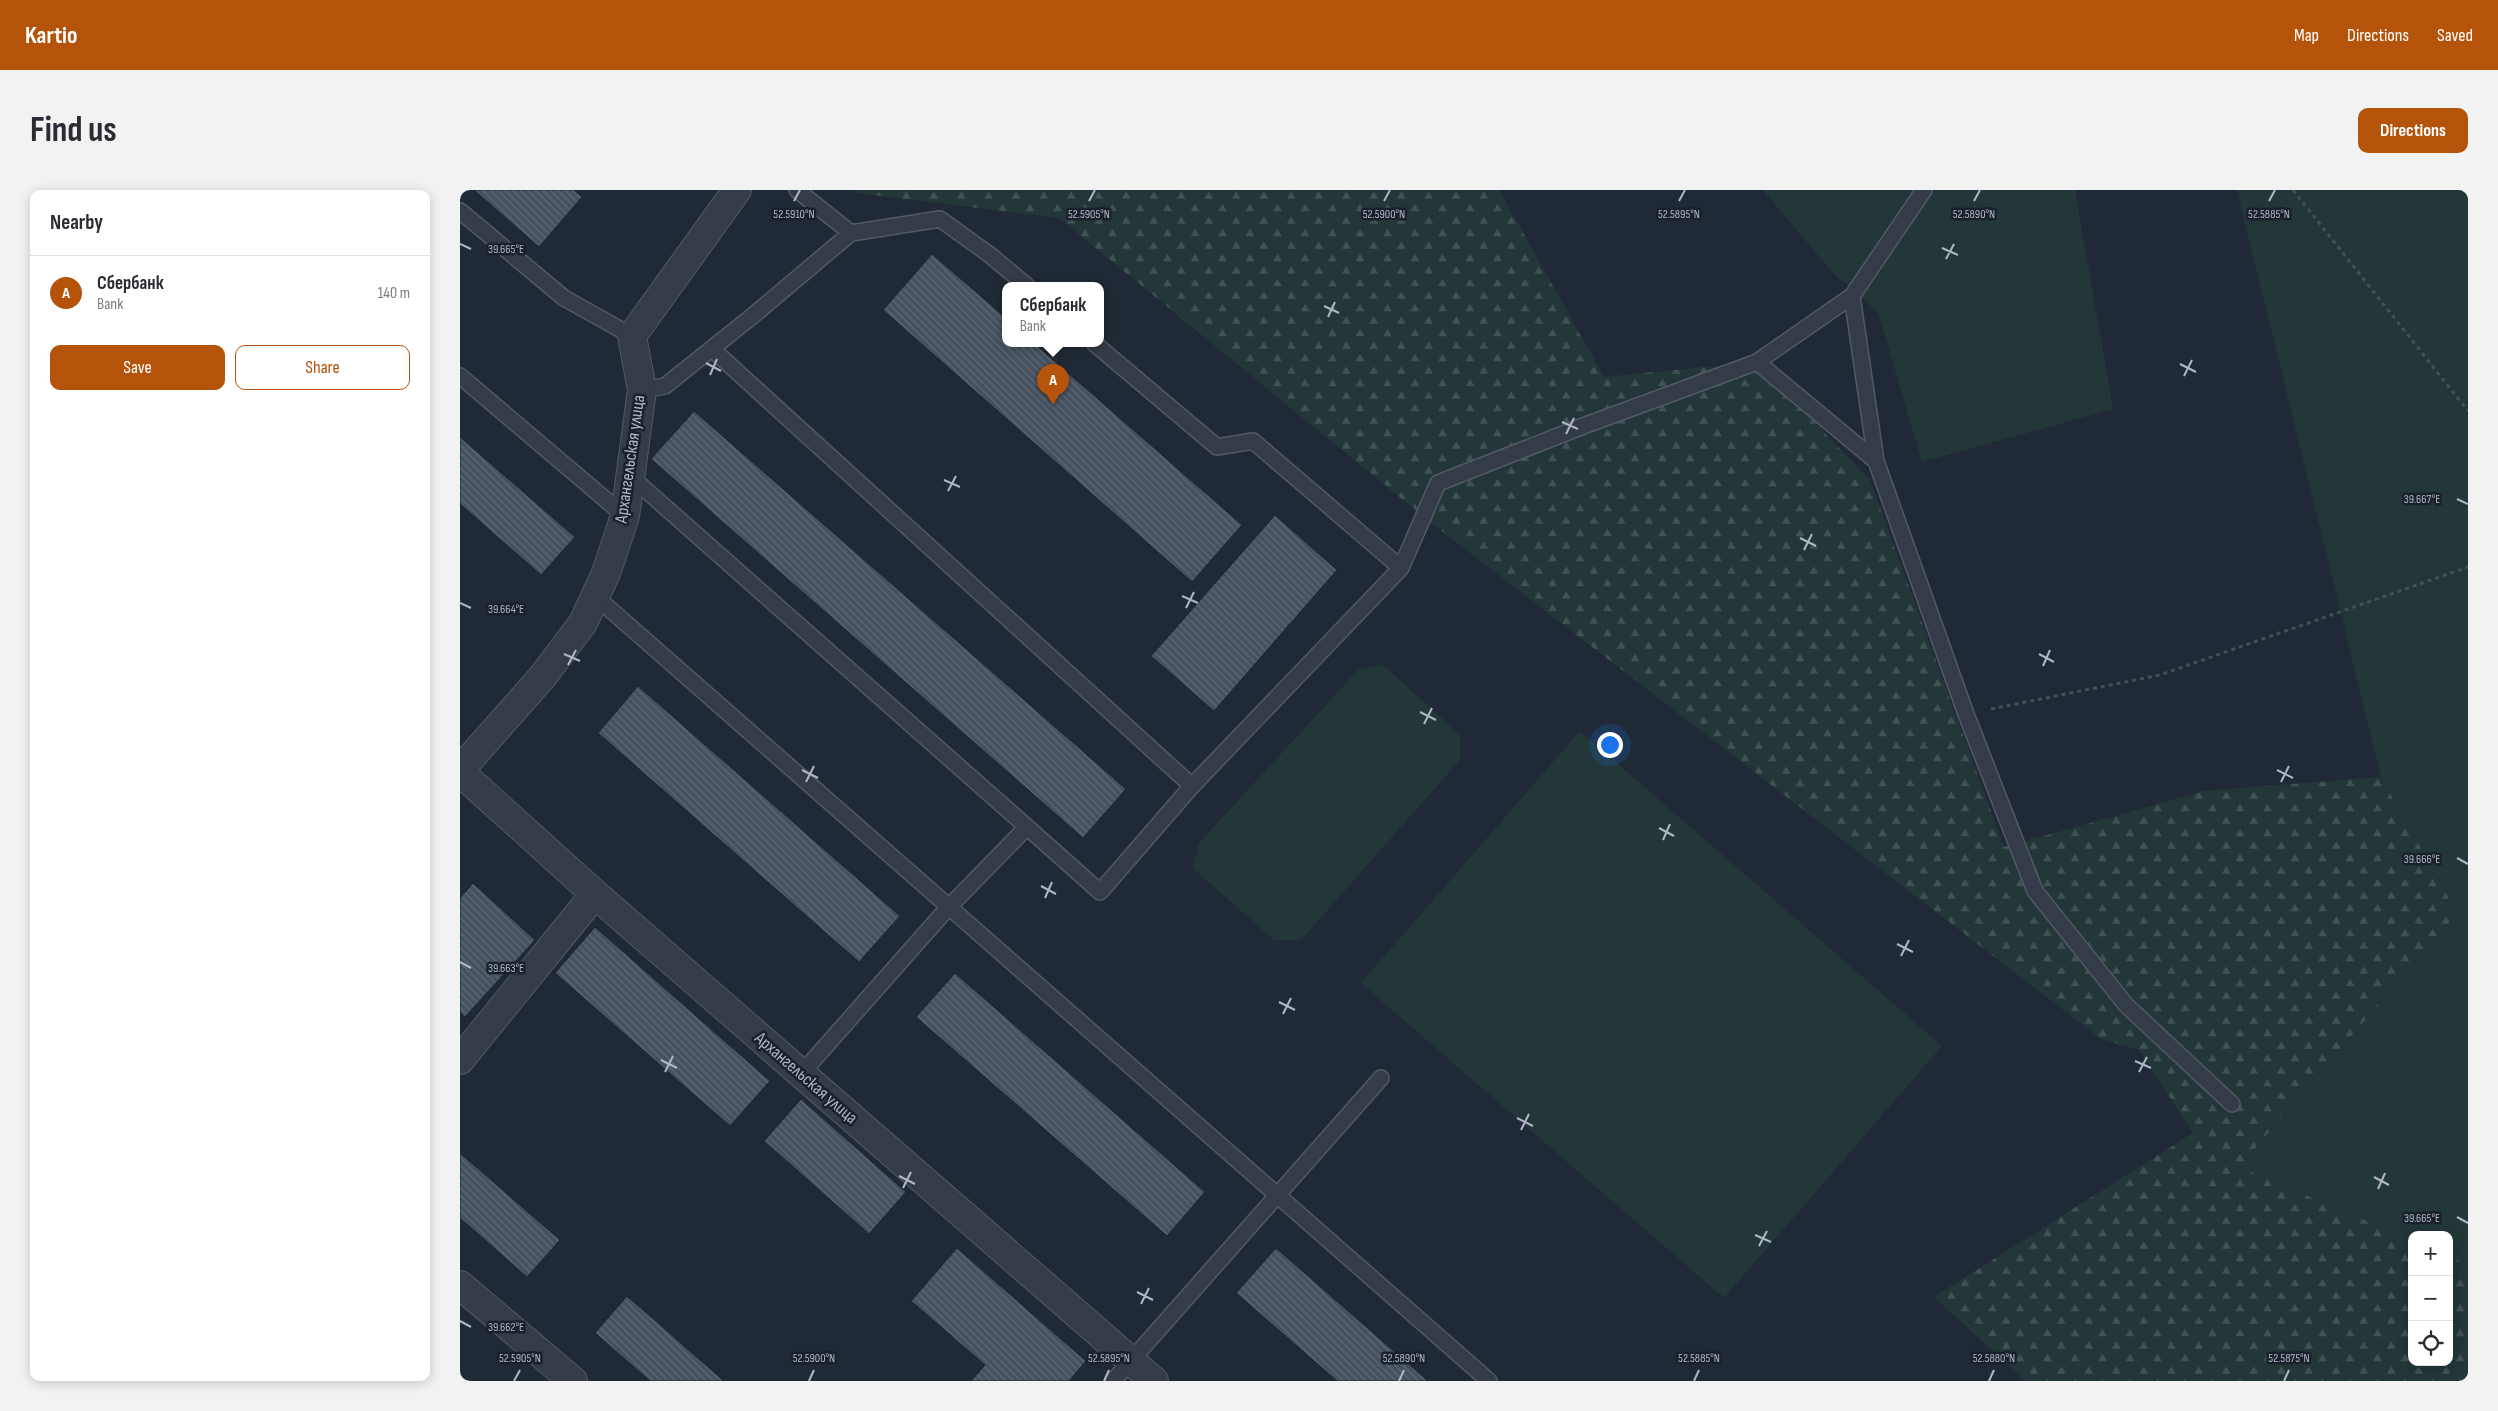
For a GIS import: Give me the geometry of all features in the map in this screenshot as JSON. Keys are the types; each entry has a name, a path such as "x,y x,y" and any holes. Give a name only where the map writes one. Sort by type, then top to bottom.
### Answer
{"street":[{"path":"632,336 737,190"},
{"name":"Архангельская улица","path":"632,336 642,390 625,516 596,597 583,624 543,676 460,771 595,894 801,1074 1122,1371 1154,1381"},
{"path":"460,1060 595,894"},
{"path":"460,1285 573,1381"}],"lane":[{"path":"797,190 851,233"},
{"path":"630,476 1100,892 1192,786 1401,568 1438,483 1586,425 1757,362 1852,296 1924,190"},
{"path":"460,211 564,298 632,336"},
{"path":"642,390 665,386 851,233 940,219 990,255 1022,282"},
{"path":"1852,296 1876,461 1966,714 2035,891 2126,1005 2232,1104"},
{"path":"1099,347 1217,447 1253,441 1401,568"},
{"path":"712,349 1192,786"},
{"path":"1757,362 1876,461"},
{"path":"460,376 625,516"},
{"path":"596,597 1488,1381"},
{"path":"801,1074 949,908 1027,827"},
{"path":"1122,1371 1381,1078"}],"path":[{"path":"2293,190 2468,411"},
{"path":"1966,714 2160,675 2468,567"}],"green space":[{"path":"853,190 1499,190 1604,377 1757,362 1870,480 2004,847 2204,791 2381,777 2457,913 2239,1167 2408,1238 2408,1366 2453,1366 2453,1258 2468,1264 2468,1381 2026,1381 1934,1297 2193,1133 2139,1050 2101,1039 1430,522 1059,218 857,193"},
{"path":"1763,190 2075,190 2113,409 1922,462 1878,312 1833,273"},
{"path":"2237,190 2468,190 2468,1264 2453,1258 2453,1231 2408,1231 2408,1238 2239,1167 2457,913 2381,777"},
{"path":"1382,664 1460,735 1460,760 1301,940 1274,940 1193,868 1199,843 1358,670"},
{"path":"1580,731 1942,1046 1724,1298 1361,983"}],"building":[{"path":"474,190 574,190 582,197 539,247"},
{"path":"932,254 1002,315 1002,347 1038,347 1242,525 1192,582 883,310"},
{"path":"694,411 1126,789 1083,838 651,459"},
{"path":"460,437 575,537 541,575 460,504"},
{"path":"1275,515 1337,570 1214,711 1151,656"},
{"path":"638,686 900,916 859,962 598,733"},
{"path":"473,883 535,940 465,1017 460,1012 460,898"},
{"path":"595,927 770,1081 730,1126 555,973"},
{"path":"955,973 1205,1192 1167,1236 916,1017"},
{"path":"801,1099 906,1192 869,1234 764,1141"},
{"path":"460,1153 560,1240 527,1277 460,1218"},
{"path":"957,1248 1086,1361 1069,1381 971,1381 985,1365 911,1301"},
{"path":"1276,1248 1428,1381 1337,1381 1236,1293"},
{"path":"627,1296 724,1381 650,1381 595,1333"}],"place":[{"name":"Сбербанк","path":"1053,405"}]}
